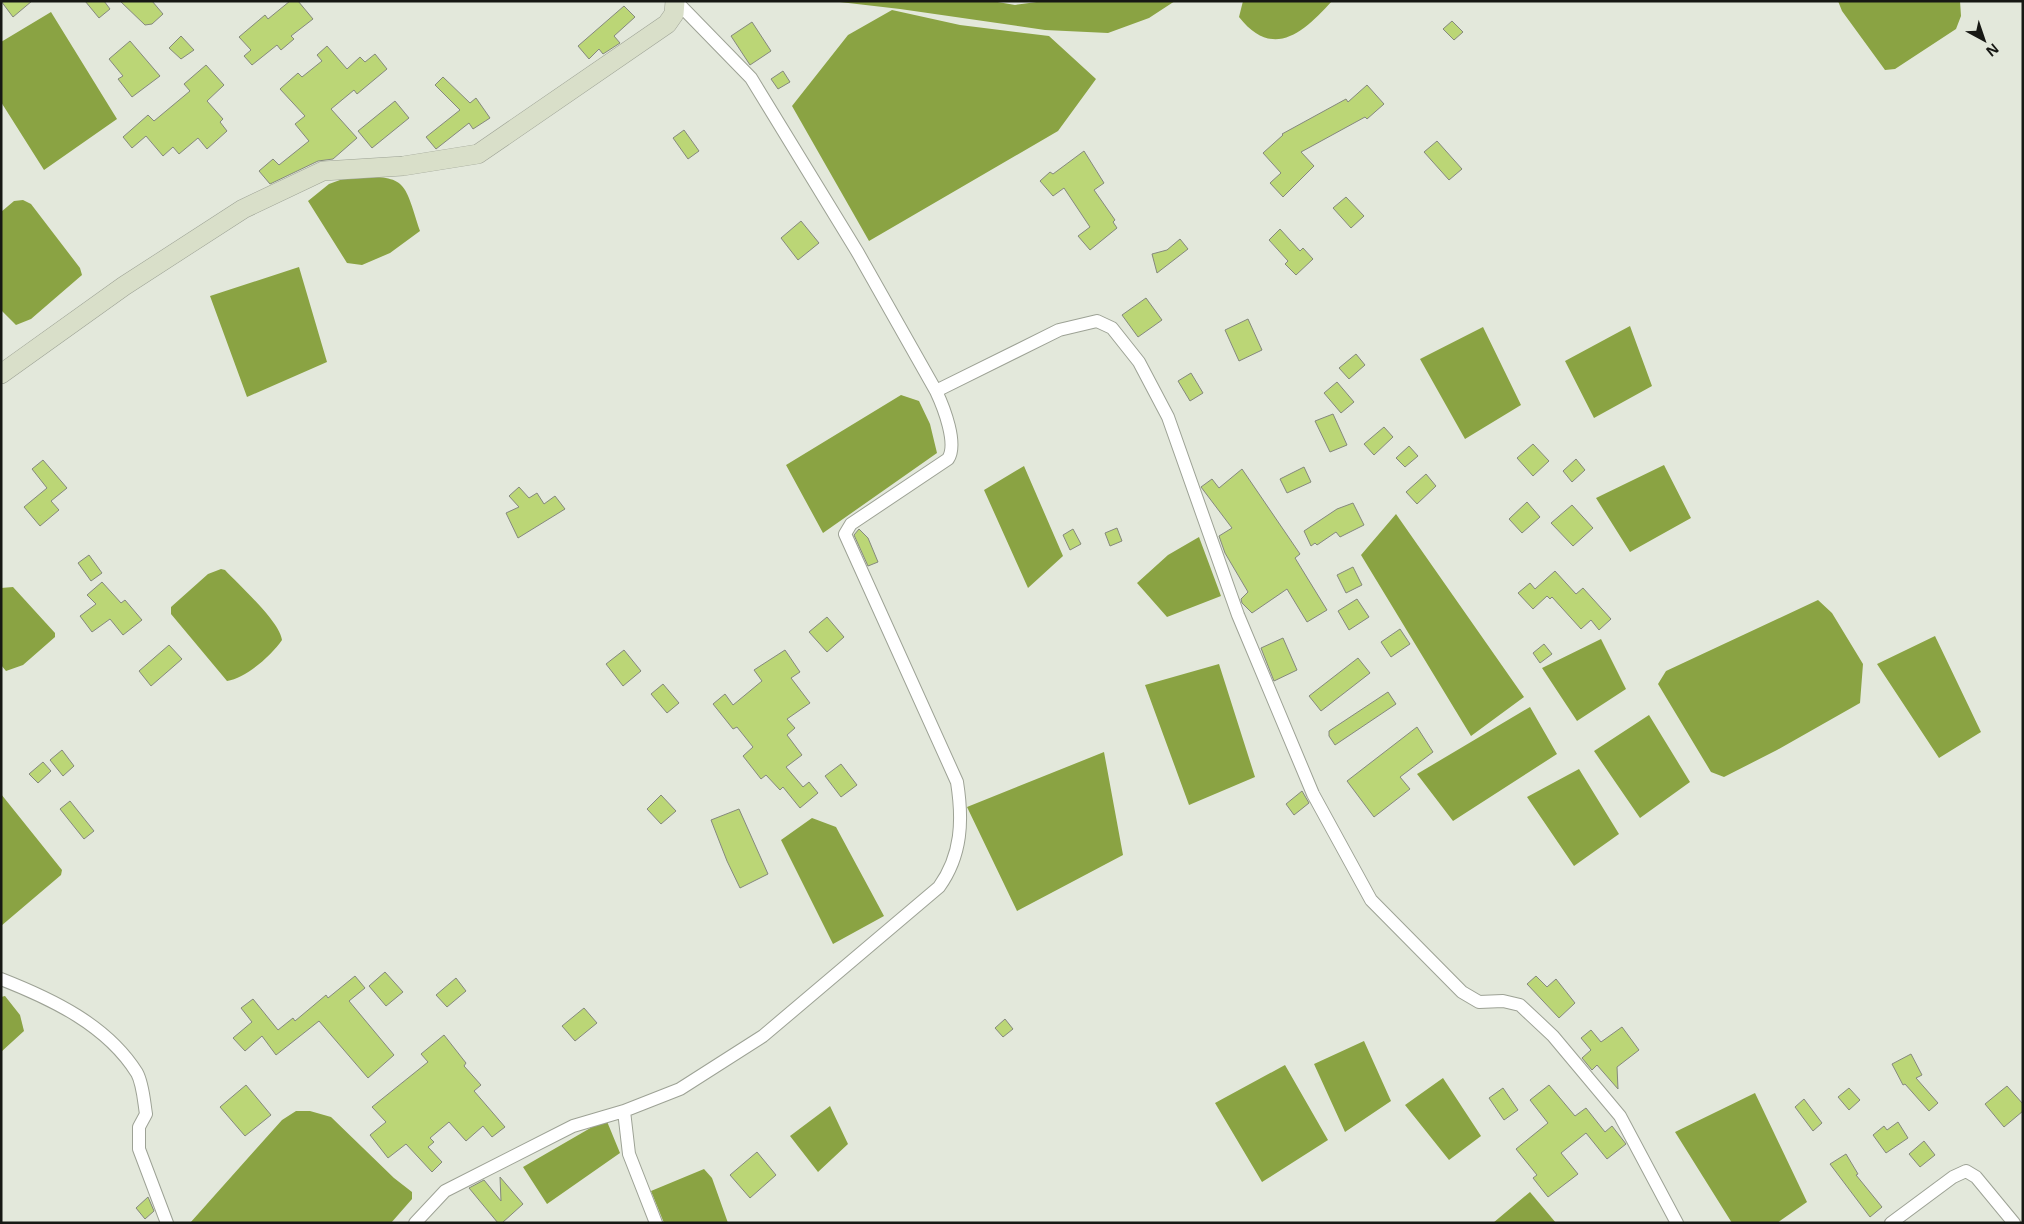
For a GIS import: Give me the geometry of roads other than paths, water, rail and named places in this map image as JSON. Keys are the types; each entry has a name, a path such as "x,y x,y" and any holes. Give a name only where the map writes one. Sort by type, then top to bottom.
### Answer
{"main road":[{"path":"1,374 124,286 217,225 244,209 323,171 404,166 478,154 667,24 674,14 675,1"}],"street":[{"path":"415,1223 445,1191 454,1186 573,1126 624,1111 680,1089 763,1036 940,887 951,870 958,848 962,810 957,782 846,534 851,524 948,459 952,454 945,411 858,253 751,78 675,1"},
{"path":"936,392 1059,330 1097,321 1112,328 1139,362 1168,417 1249,642 1313,794 1371,900 1462,992 1479,1002 1504,1001 1520,1005 1553,1036 1620,1116 1677,1223"},
{"path":"1,979 60,1005 108,1038 138,1075 146,1114 139,1127 138,1149 167,1223"},
{"path":"624,1111 629,1154 656,1223"},
{"path":"1891,1223 1953,1177 1966,1171 1976,1177 2014,1223"}]}
